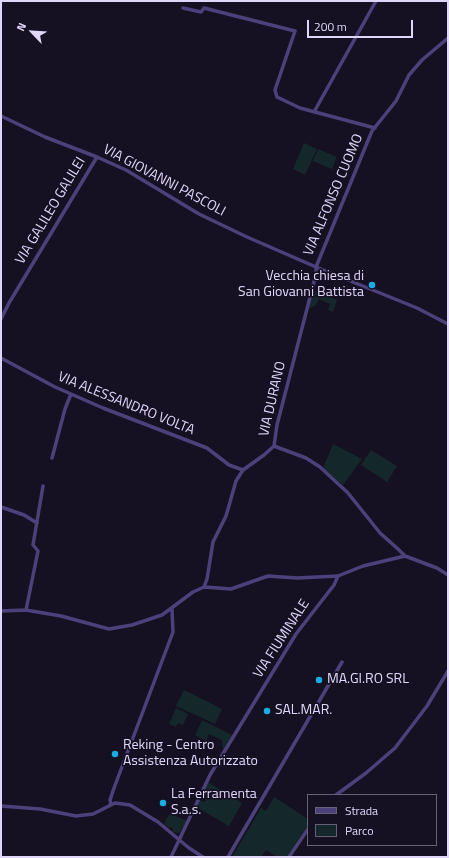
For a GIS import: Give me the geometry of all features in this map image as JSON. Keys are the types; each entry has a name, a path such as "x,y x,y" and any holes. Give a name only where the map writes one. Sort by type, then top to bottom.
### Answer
{"street":[{"path":"314,112 376,1"},
{"path":"183,8 201,12 204,8 295,31 274,90 277,97 300,108 375,128"},
{"name":"VIA ALFONSO CUOMO","path":"316,267 367,143 375,128 391,107 409,76 422,60 448,38"},
{"name":"VIA GIOVANNI PASCOLI","path":"1,116 45,137 126,170 199,214 316,267 417,308 448,324"},
{"name":"VIA GALILEO GALILEI","path":"1,319 9,303 97,157"},
{"name":"VIA DURANO","path":"204,587 207,579 213,542 226,516 233,487 243,470 274,446 279,418 316,274 316,267"},
{"name":"VIA ALESSANDRO VOLTA","path":"1,358 70,394 133,421 207,448 229,465 243,470"},
{"path":"52,458 70,394"},
{"path":"274,446 306,458 320,468 348,493 380,534 405,556 437,568 448,575"},
{"path":"26,610 38,551 33,545 43,486"},
{"path":"1,507 24,515 37,524"},
{"path":"1,611 26,610 61,616 110,629 147,620 172,609 193,592 204,587 231,589 268,576 297,578 338,576 362,566 405,556"},
{"name":"VIA FIUMINALE","path":"179,839 210,774 296,634 334,585 338,576"},
{"path":"111,805 110,800 114,788 173,632 172,609"},
{"path":"228,857 342,662"},
{"path":"337,794 366,773 395,748 428,706 448,671"},
{"path":"1,806 40,809 82,816 92,814 111,805 125,804 139,809 203,857"},
{"path":"289,857 307,830"},
{"path":"171,857 179,839"}],"green space":[{"path":"304,143 317,149 305,175 293,169"},
{"path":"318,149 337,157 332,169 313,161"},
{"path":"314,291 337,300 333,312 328,310 330,304 319,299 316,305 308,309"},
{"path":"333,444 362,459 343,485 323,468"},
{"path":"371,450 397,466 387,482 361,465"},
{"path":"184,690 222,709 215,724 176,706"},
{"path":"176,708 188,714 183,725 178,723 176,727 169,724"},
{"path":"202,720 232,735 223,750 222,740 209,734 206,741 195,735"},
{"path":"208,782 242,803 229,826 196,807 199,800 205,802 206,800 201,796"},
{"path":"274,797 307,818 307,827 287,857 277,857 266,850 261,857 232,857 261,808 266,811"},
{"path":"173,808 179,811 176,816 187,821 179,833 173,832 172,827 169,828 164,824"}],"place":[{"name":"Vecchia chiesa di San Giovanni Battista","path":"372,285"},
{"name":"MA.GI.RO SRL","path":"319,680"},
{"name":"SAL.MAR.","path":"267,711"},
{"name":"Reking - Centro Assistenza Autorizzato","path":"115,754"},
{"name":"La Ferramenta S.a.s.","path":"163,803"}]}
